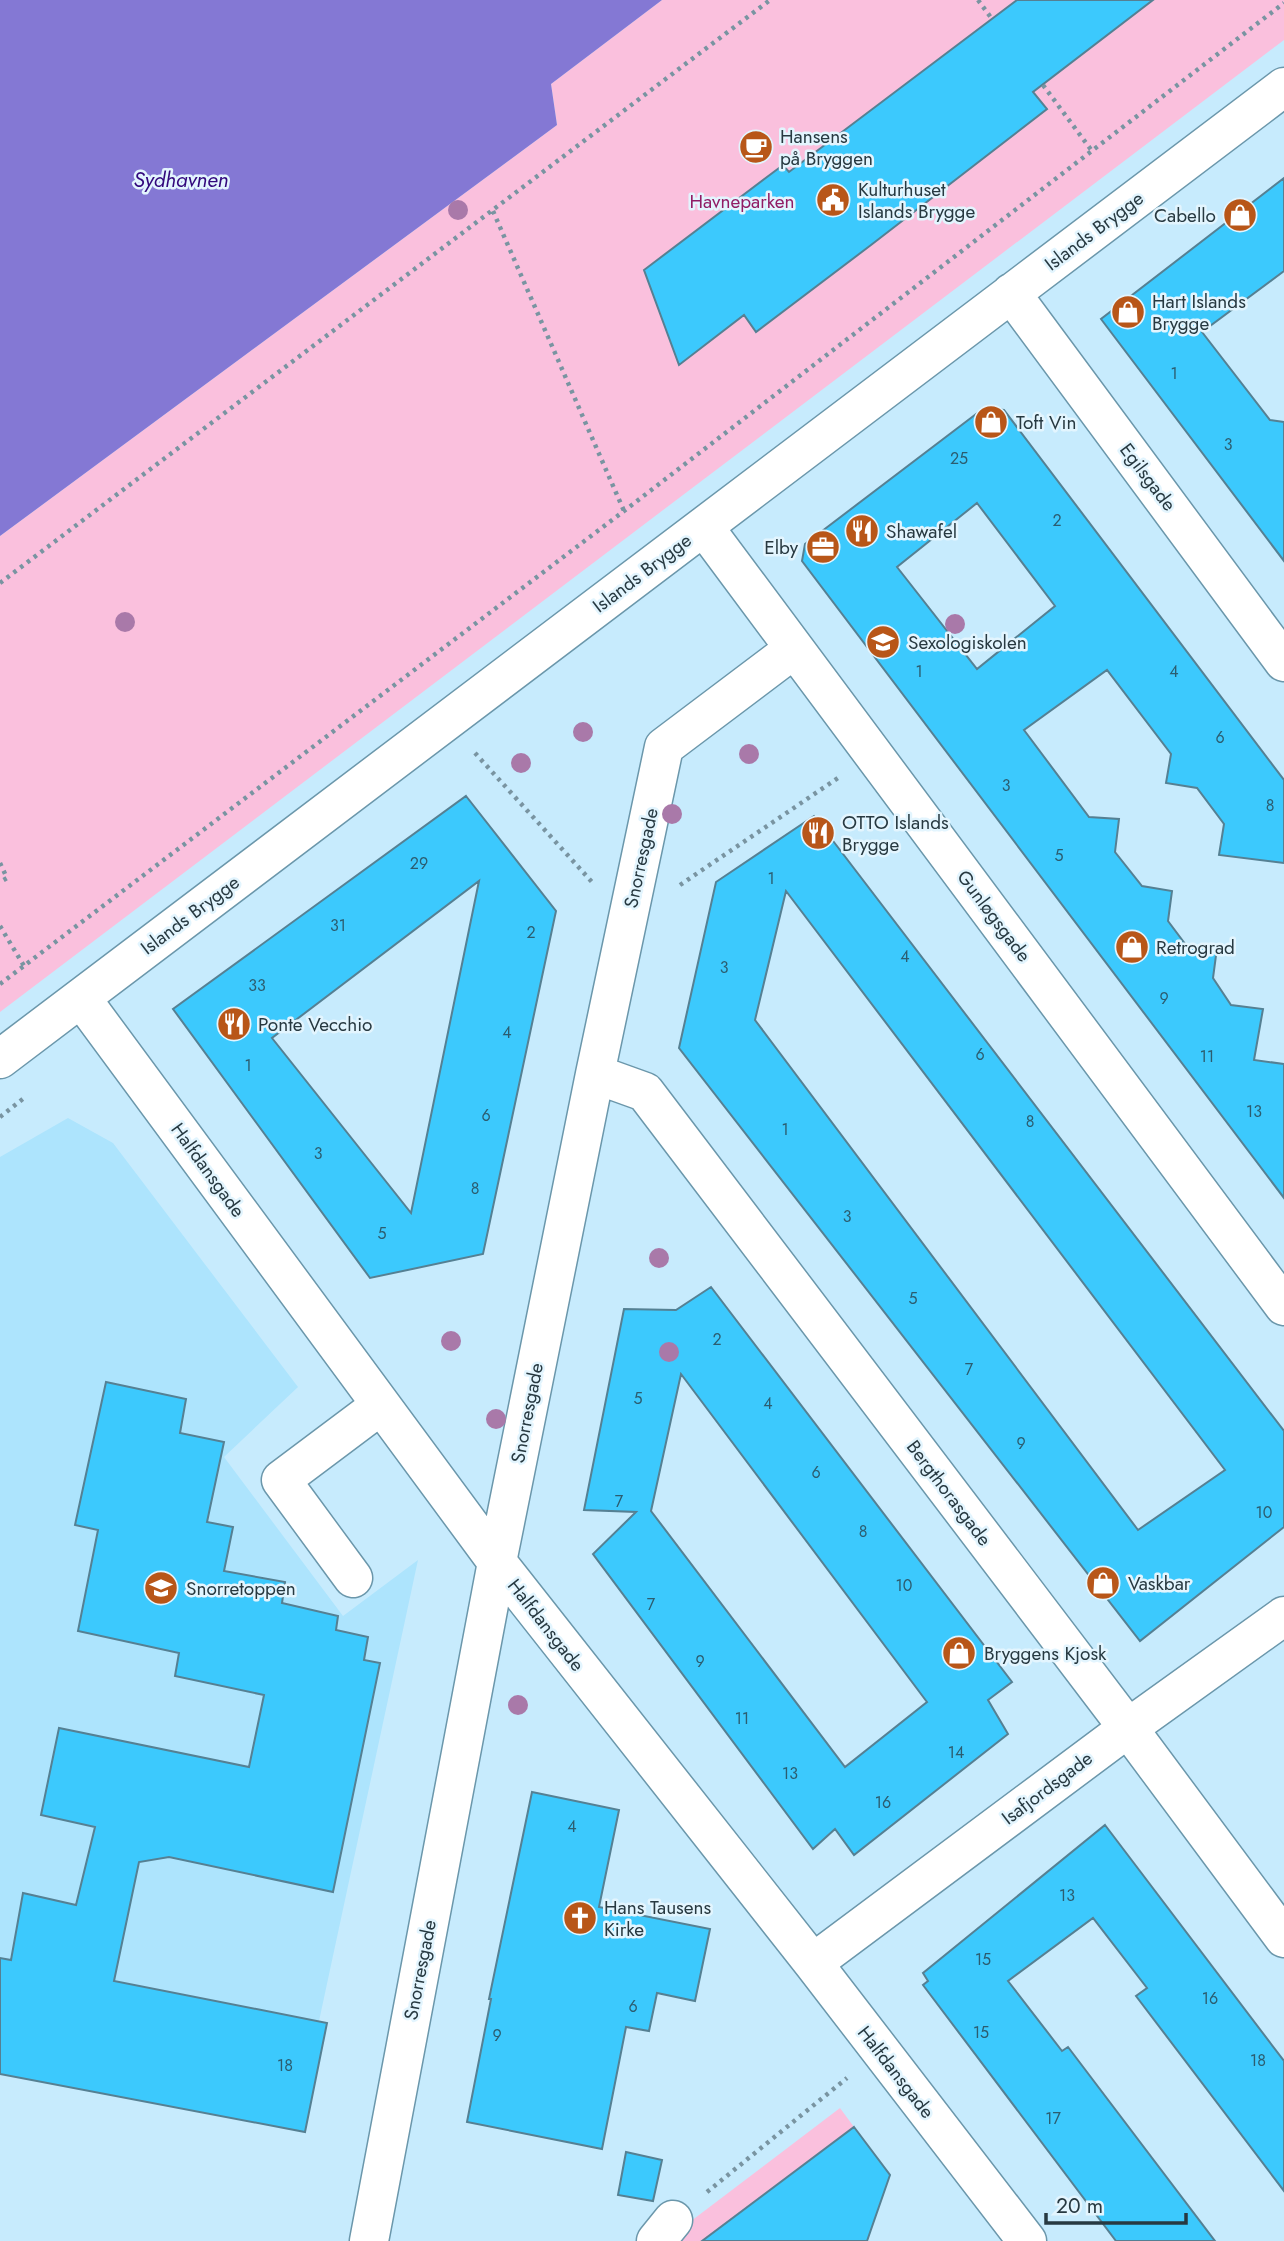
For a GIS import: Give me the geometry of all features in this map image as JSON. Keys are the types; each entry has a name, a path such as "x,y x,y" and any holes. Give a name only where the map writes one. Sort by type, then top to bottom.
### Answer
{"street":[{"name":"Islands Brygge","path":"0,1059 1284,87"},
{"name":"Egilsgade","path":"1011,293 1284,662"},
{"name":"Gunløgsgade","path":"704,527 1284,1306"},
{"name":"Snorresgade","path":"369,2241 497,1562 664,747 794,649"},
{"name":"Halfdansgade","path":"81,998 497,1562 1027,2241"},
{"name":"Bergthorasgade","path":"595,1074 645,1092 1284,1938"},
{"path":"354,1577 281,1480 381,1405"},
{"name":"Isafjordsgade","path":"813,1964 1128,1728 1284,1616"}],"path":[{"path":"0,583 770,0"},
{"path":"978,0 992,19"},
{"path":"0,984 624,511 1282,2"},
{"path":"1043,85 1092,151"},
{"path":"493,211 624,511"},
{"path":"447,721 627,921 873,755"},
{"path":"0,863 7,878 0,882"},
{"path":"0,926 24,966"},
{"path":"665,2231 880,2051"}],"shaded area":[{"name":"Snorretoppen","path":"68,1118 113,1143 298,1387 224,1457 343,1616 418,1560 319,2021 0,1958 0,1157"}],"green space":[{"name":"Havneparken","path":"662,0 1284,0 1284,40 0,1012 0,536 557,125 551,84"},
{"path":"840,2108 854,2127 702,2241 674,2241 670,2237"}],"water":[{"name":"Sydhavnen","path":"0,0 662,0 551,84 557,125 0,536"}],"building":[{"name":"Kulturhuset Islands Brygge","path":"1017,0 1153,0 1033,92 1047,109 871,245 756,332 744,315 679,365 644,270 783,165 789,172"},
{"path":"1284,178 1284,271 1202,332 1270,420 1284,422 1284,561 1101,319"},
{"path":"984,408 1004,410 1284,780 1284,863 1219,855 1224,824 1197,788 1166,783 1171,754 1107,670 1024,730 1089,817 1119,819 1115,852 1142,886 1172,891 1168,921 1186,945 1217,948 1213,978 1231,1005 1263,1009 1254,1060 1284,1064 1284,1198 802,561 805,544","holes":["977,503 1055,606 977,669 897,567"]},
{"path":"466,796 556,911 483,1254 370,1278 173,1009","holes":["479,881 411,1213 272,1038"]},
{"path":"814,816 1284,1431 1284,1527 1140,1641 679,1048 716,882","holes":["786,891 1225,1470 1138,1530 755,1020"]},
{"path":"711,1287 1012,1682 988,1700 1008,1734 854,1855 835,1829 813,1849 593,1554 636,1512 584,1510 624,1309 676,1310","holes":["681,1374 927,1702 845,1767 651,1511"]},
{"path":"106,1382 186,1399 180,1433 224,1442 207,1522 233,1527 224,1571 285,1582 282,1603 338,1616 336,1630 368,1637 364,1660 380,1663 333,1892 169,1857 139,1862 114,1981 327,2023 305,2132 0,2074 0,1958 11,1960 23,1893 76,1905 95,1827 41,1815 59,1728 249,1767 264,1695 175,1676 179,1653 78,1631 98,1530 75,1525"},
{"name":"Hans Tausens Kirke","path":"532,1792 619,1810 599,1907 710,1929 695,2001 657,1993 649,2031 626,2027 602,2149 467,2122 489,1999"},
{"path":"1105,1825 1284,2061 1284,2191 1136,1996 1147,1988 1093,1918 1008,1981 1062,2051 1068,2047 1215,2241 1116,2241 923,1985 928,1981 923,1973"},
{"path":"854,2127 890,2175 867,2241 702,2241"},
{"path":"626,2152 662,2160 653,2201 618,2195"}],"place":[{"name":"Hansens på Bryggen","path":"756,147"},
{"name":"Kulturhuset Islands Brygge","path":"833,200"},
{"name":"Cabello","path":"1240,215"},
{"name":"Hart Islands Brygge","path":"1128,312"},
{"name":"Toft Vin","path":"991,422"},
{"name":"Shawafel","path":"862,531"},
{"name":"Elby","path":"823,547"},
{"name":"Sexologiskolen","path":"883,642"},
{"name":"OTTO Islands Brygge","path":"818,833"},
{"name":"Retrograd","path":"1132,947"},
{"name":"Ponte Vecchio","path":"234,1024"},
{"name":"Vaskbar","path":"1103,1583"},
{"name":"Snorretoppen","path":"161,1588"},
{"name":"Bryggens Kjosk","path":"959,1653"},
{"name":"Hans Tausens Kirke","path":"580,1918"}]}
